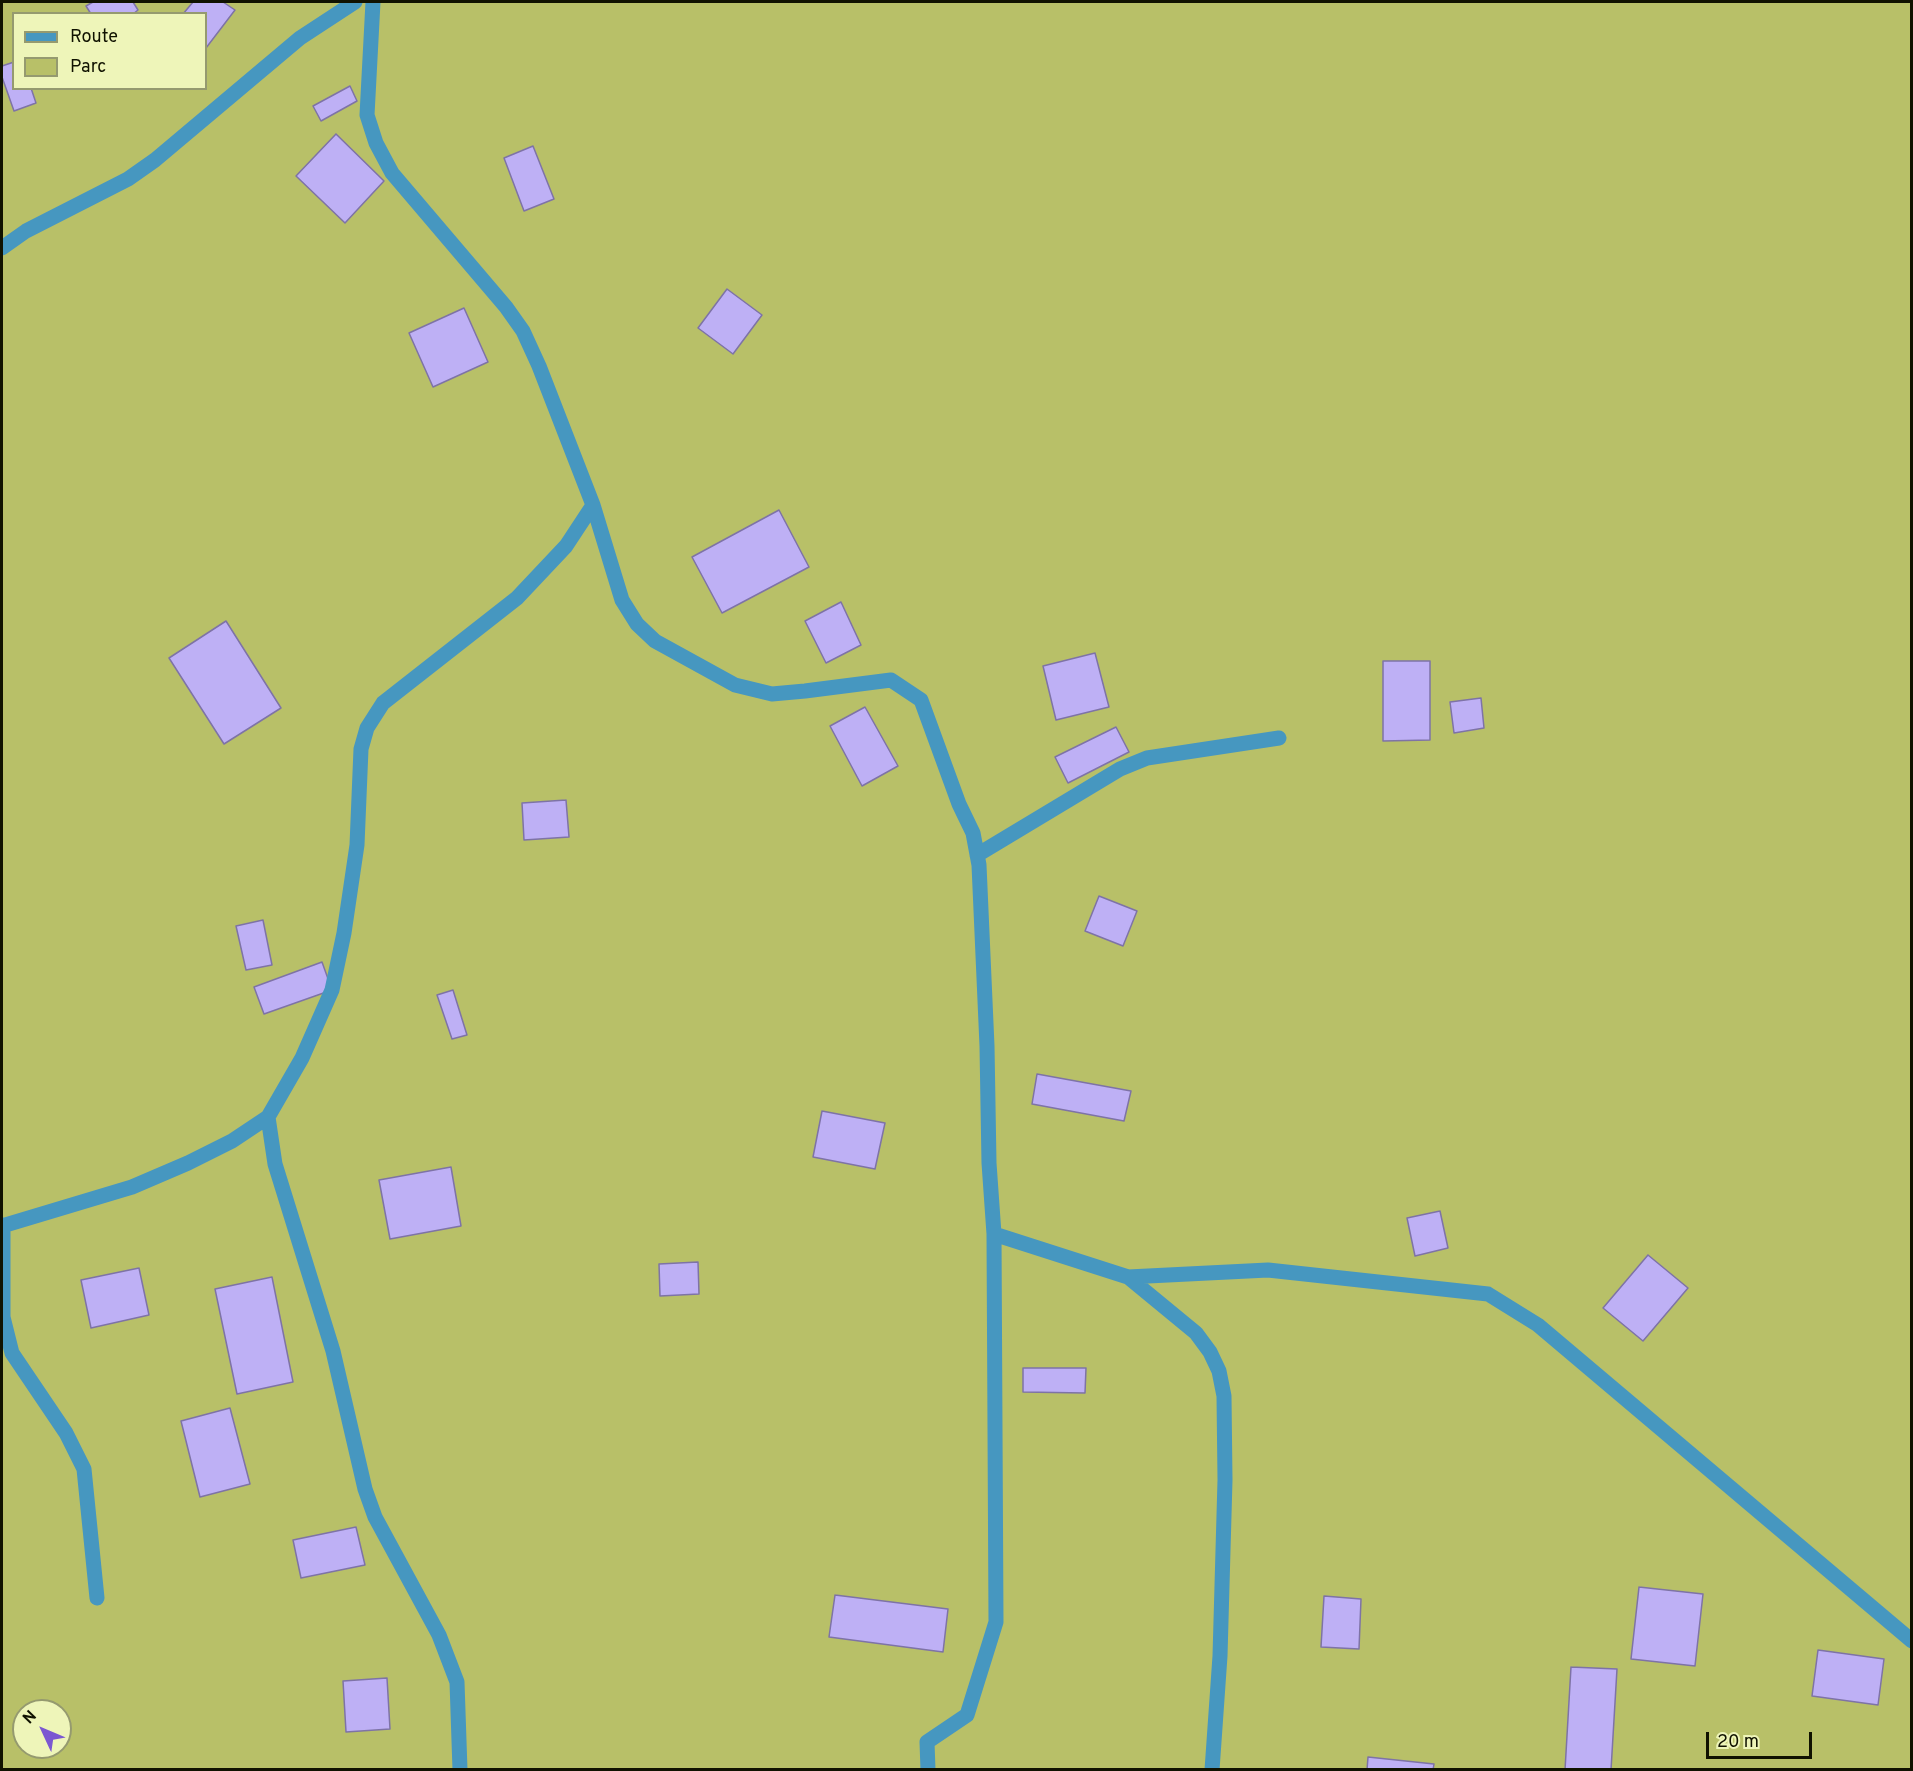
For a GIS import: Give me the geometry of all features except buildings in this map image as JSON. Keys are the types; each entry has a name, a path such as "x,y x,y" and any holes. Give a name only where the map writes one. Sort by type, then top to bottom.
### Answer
{"street":[{"path":"2,248 26,231 129,179 155,160 300,38 355,2"},
{"path":"373,2 367,116 376,143 392,173 523,331 593,505 622,600 637,624 655,641 735,685 772,694 806,692 891,680 921,700 959,804 973,833 977,855 987,1046 989,1163 994,1234 996,1622 967,1715 927,1742 928,1770"},
{"path":"98,1598 84,1469 66,1433 12,1353 3,1317 2,1226 132,1187 232,1141 268,1117 302,1058 332,990 344,933 357,845 361,749 367,728 383,703 517,598 566,546 593,505"},
{"path":"977,855 1120,769 1147,758 1279,738"},
{"path":"268,1117 275,1164 333,1351 365,1489 375,1517 440,1635 457,1682 460,1770"},
{"path":"994,1234 1128,1277 1268,1270 1488,1294 1538,1325 1911,1641"},
{"path":"1128,1277 1196,1333 1210,1352 1219,1371 1224,1396 1225,1480 1220,1656 1212,1770"}],"green space":[{"path":"2,2 1911,2 1911,1769 2,1769"}]}
